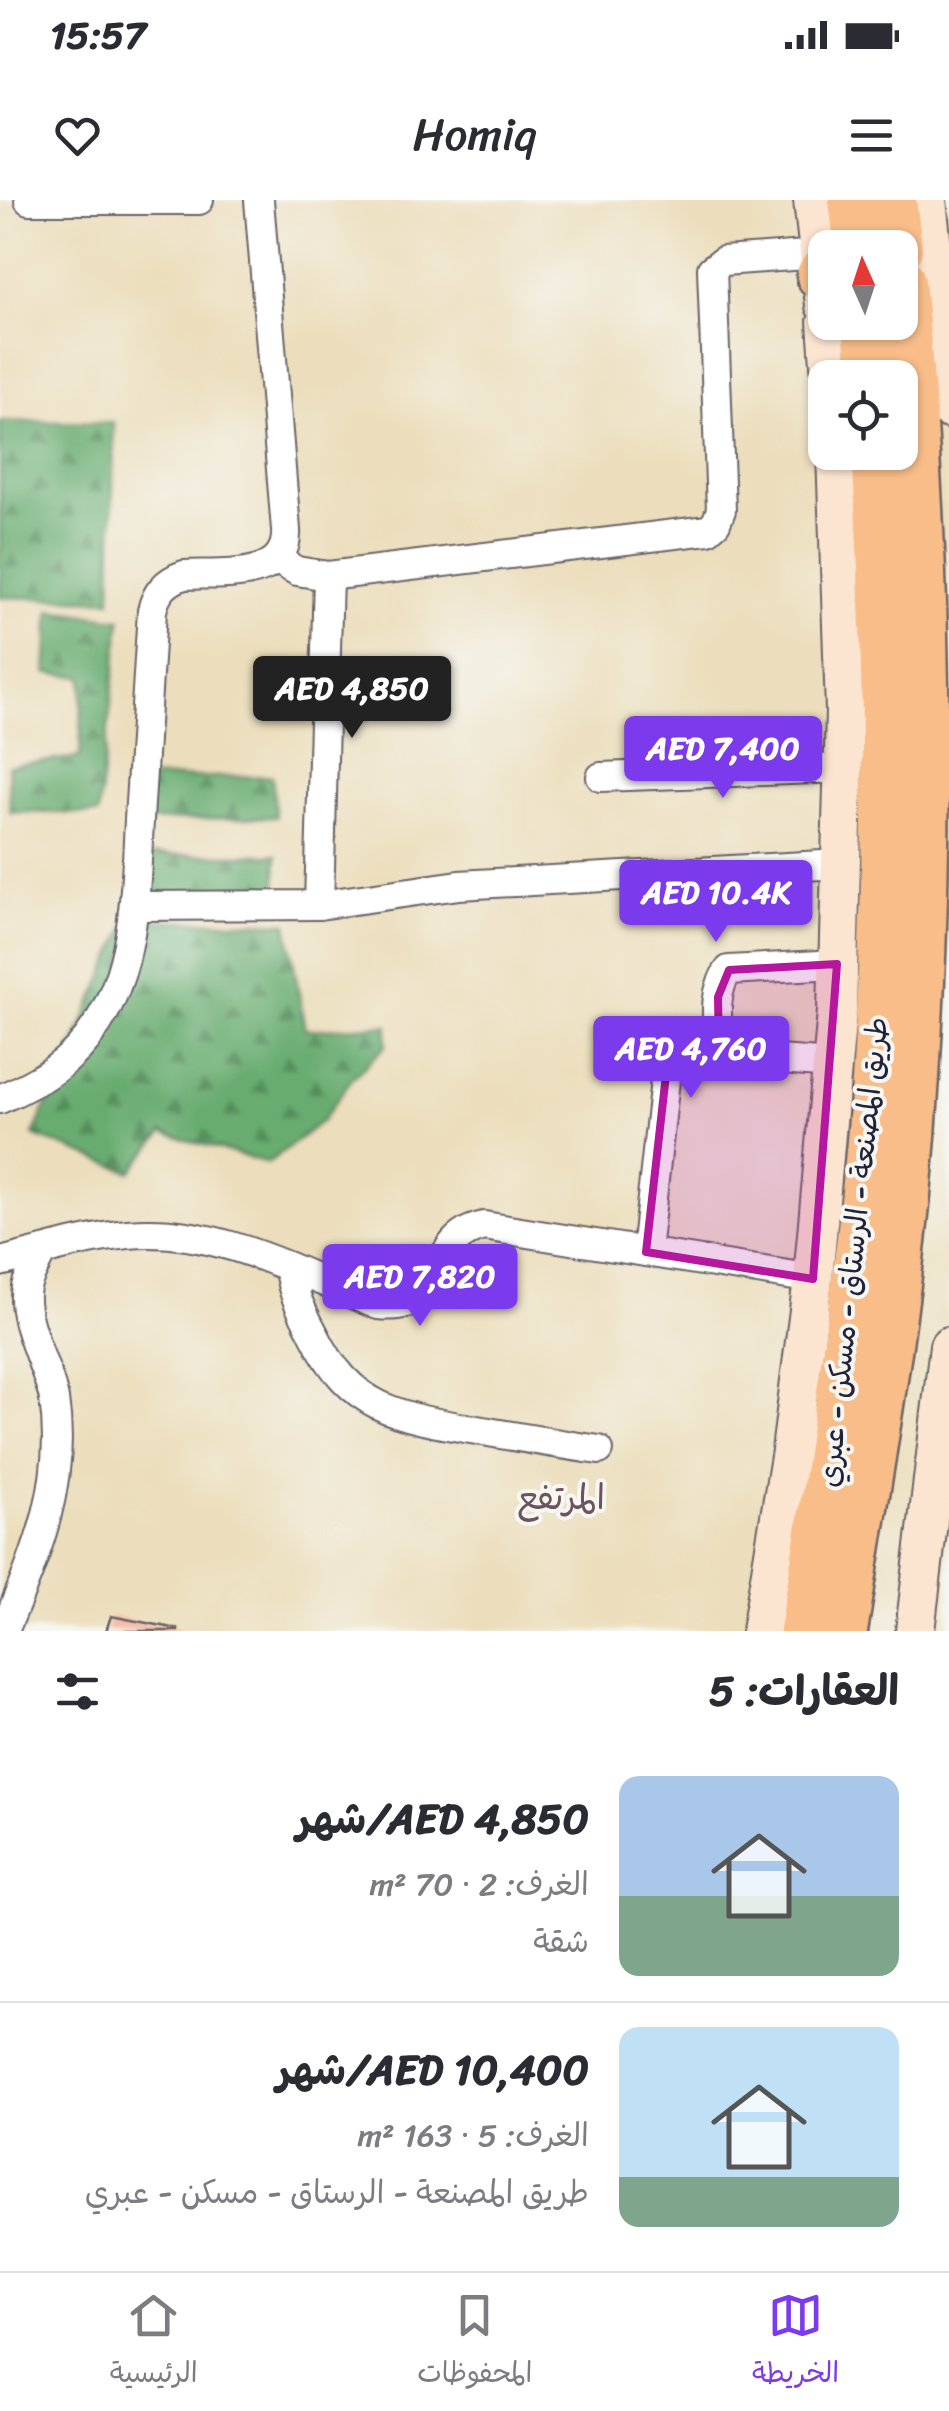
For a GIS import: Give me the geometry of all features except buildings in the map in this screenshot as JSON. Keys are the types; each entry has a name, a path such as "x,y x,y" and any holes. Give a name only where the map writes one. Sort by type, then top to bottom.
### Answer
{"highway":[{"path":"845,230 854,200"},
{"path":"891,200 895,230"},
{"name":"طريق المصنعة - الرستاق - مسكن - عبري","path":"842,1631 884,1353 910,1138 922,930 924,738 906,340"},
{"name":"طريق المصنعة - الرستاق - مسكن - عبري","path":"805,1631 856,1286 876,1083 886,858 884,595 878,470"}],"street":[{"path":"29,200 199,200"},
{"path":"0,1100 47,1076 80,1048 95,1029 126,955 134,906 154,601 165,584 184,575 259,570 284,551 286,530 259,200"},
{"path":"813,200 819,230"},
{"path":"927,200 949,409"},
{"path":"277,560 296,571 328,576 708,530 721,510 712,269 723,261 808,276"},
{"path":"761,1631 791,1451 813,1279 832,1064 845,711 837,470"},
{"path":"319,906 328,576"},
{"path":"601,778 843,768"},
{"path":"134,906 319,906 459,884 840,864"},
{"path":"719,1055 718,997 721,980 729,970 837,964"},
{"path":"646,1252 667,1066 676,1056 719,1055 832,1064"},
{"path":"0,1262 102,1238 157,1233 211,1240 378,1305 392,1306 405,1304 428,1289 454,1239 484,1226 813,1279"},
{"path":"4,1631 50,1518 54,1400 28,1318 25,1288 42,1252"},
{"path":"289,1269 296,1298 328,1363 342,1380 377,1406 416,1420 599,1450"},
{"path":"914,1631 949,1346"}],"highlighted area":[{"path":"837,964 813,1279 646,1252 667,1066 676,1057 719,1052 718,997 729,970"}],"green space":[{"path":"0,421 114,423 111,600 0,597"},
{"path":"50,610 121,619 98,814 10,812 8,766 80,757 83,677 46,673"},
{"path":"272,776 276,817 142,821 146,778"},
{"path":"134,855 277,855 276,889 135,897"},
{"path":"129,920 287,923 305,1030 388,1025 386,1046 353,1077 322,1121 268,1163 163,1133 131,1172 33,1135"}],"district":[{"name":"المرتفع","path":"561,1497"}]}
